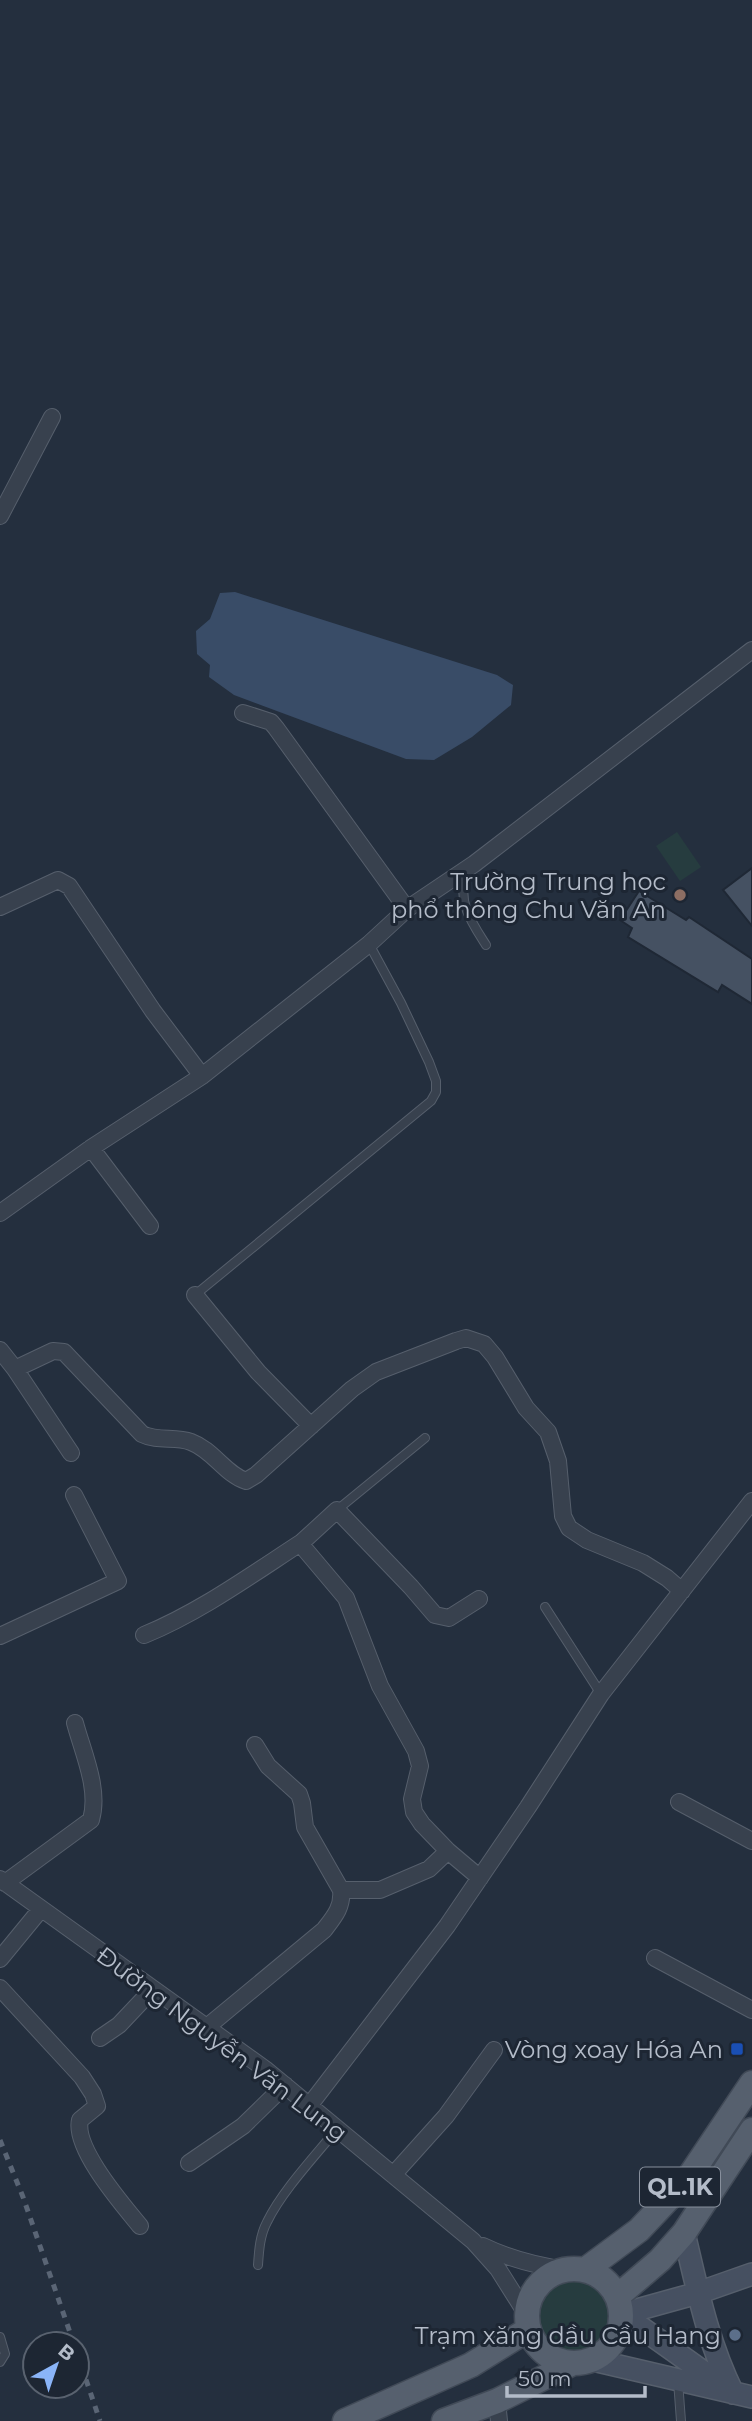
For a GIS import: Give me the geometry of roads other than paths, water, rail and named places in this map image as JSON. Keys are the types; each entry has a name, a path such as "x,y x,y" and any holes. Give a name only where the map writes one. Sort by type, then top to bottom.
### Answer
{"main road":[{"name":"QL.1K","path":"576,2270 639,2230 689,2177 752,2083"},
{"name":"QL.1K","path":"620,2305 684,2233 752,2130"},
{"path":"444,2421 498,2411 609,2349 619,2334 620,2305 604,2280 576,2270 551,2275 539,2285 530,2299 528,2322 540,2349 549,2357 582,2362"},
{"path":"345,2421 463,2369 494,2352 528,2322"}],"street":[{"path":"0,516 52,417"},
{"path":"0,1213 91,1148 202,1076 369,944 407,909 474,864 752,650"},
{"path":"243,713 271,722 407,909"},
{"path":"0,907 58,880 65,882 153,1011 202,1076"},
{"path":"91,1148 150,1226"},
{"path":"195,1295 258,1372 311,1426"},
{"path":"15,1369 53,1351 64,1352 142,1434 152,1439 191,1442 216,1457 232,1474 249,1481 352,1389 376,1372 456,1341 474,1339 484,1344 495,1357 526,1408 548,1432 558,1461 562,1516 569,1528 587,1540 643,1563 682,1591"},
{"path":"0,1350 71,1454"},
{"path":"0,1636 118,1581 74,1495"},
{"path":"309,2106 447,1926 601,1694 752,1501"},
{"path":"144,1635 162,1628 234,1586 302,1542 337,1510 435,1615 449,1618 479,1599"},
{"path":"302,1542 303,1547 346,1598 380,1686 416,1751 420,1766 412,1799 414,1812 422,1825 480,1878"},
{"path":"2,1881 91,1820 94,1806 90,1778 75,1723"},
{"path":"207,2027 324,1930 338,1911 342,1899 341,1890 305,1827 299,1794 268,1766 255,1745"},
{"path":"679,1802 752,1840"},
{"path":"341,1890 380,1890 429,1869 449,1852"},
{"name":"Đường Nguyễn Văn Lung","path":"2,1881 285,2085 473,2241 498,2269 528,2322"},
{"path":"0,1959 41,1909"},
{"path":"655,1958 752,2010"},
{"path":"0,1988 82,2077 93,2094 97,2106 79,2120 80,2134 97,2171 141,2226"},
{"path":"100,2038 119,2025 153,1989"},
{"path":"393,2175 446,2116 494,2050"},
{"path":"189,2163 243,2126 285,2085"},
{"path":"684,2233 711,2342 743,2395"},
{"name":"Đường Nguyễn Văn Lung","path":"473,2241 507,2258 542,2267 576,2270"},
{"path":"620,2305 698,2293 752,2274"},
{"path":"620,2305 743,2395"},
{"path":"582,2362 743,2395"}],"lane":[{"path":"474,864 463,883 462,894 472,922 486,945"},
{"path":"195,1295 430,1101 436,1092 436,1081 429,1062 369,944"},
{"path":"337,1510 425,1438"},
{"path":"545,1607 601,1694"},
{"path":"258,2265 263,2232 276,2206 337,2129"},
{"path":"0,2337 5,2354 0,2362"},
{"path":"678,2381 681,2421"}],"water":[{"path":"235,592 497,675 513,685 511,705 472,737 434,760 406,759 234,695 209,677 210,665 197,654 196,631 210,619 220,593"}],"railway":[{"path":"0,2140 23,2197 69,2330"},
{"path":"91,2394 100,2421"}],"place":[{"name":"Trường Trung học phổ thông Chu Văn An","path":"680,895"},
{"name":"Vòng xoay Hóa An","path":"737,2049"},
{"name":"Trạm xăng dầu Cầu Hang","path":"735,2335"}]}
